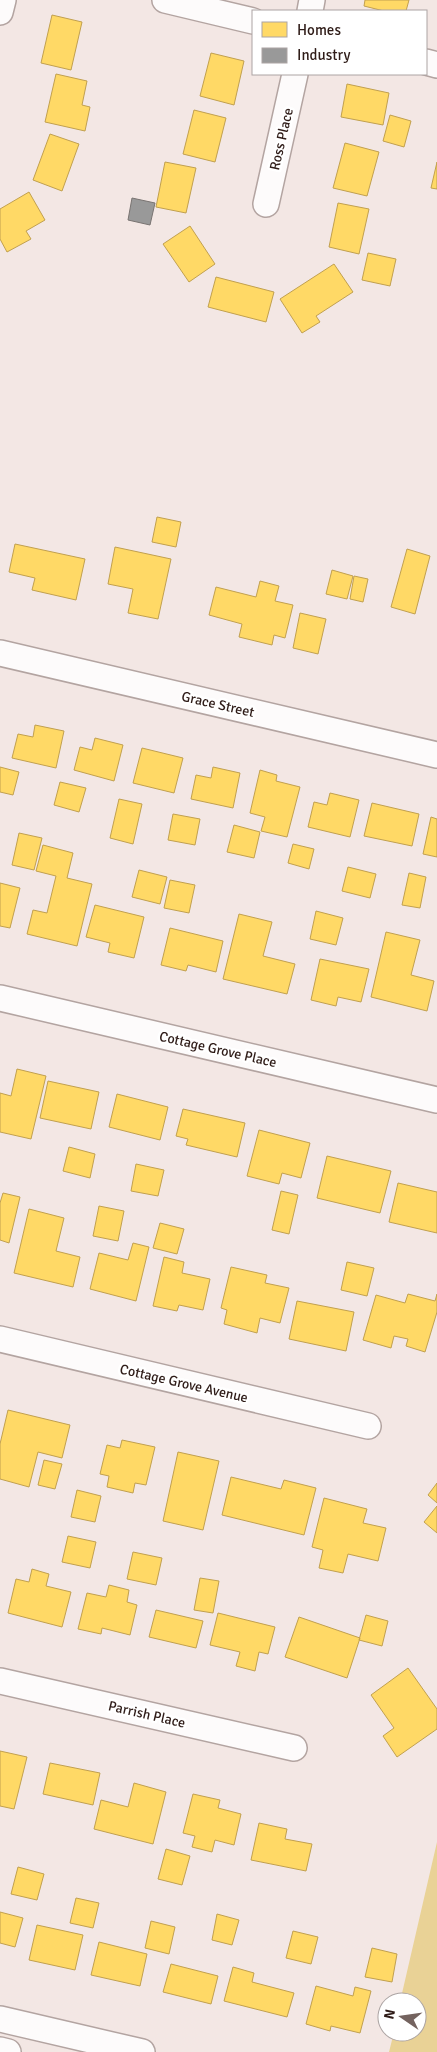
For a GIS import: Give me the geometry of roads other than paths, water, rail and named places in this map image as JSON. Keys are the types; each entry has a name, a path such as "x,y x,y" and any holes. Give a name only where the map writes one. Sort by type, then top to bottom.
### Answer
{"street":[{"path":"0,12 3,0"},
{"path":"165,0 252,21"},
{"name":"Ross Place","path":"266,204 295,75"},
{"name":"Grace Street","path":"0,652 437,755"},
{"name":"Cottage Grove Place","path":"0,998 437,1100"},
{"name":"Cottage Grove Avenue","path":"0,1339 368,1426"},
{"name":"Parrish Place","path":"0,1681 294,1748"},
{"path":"0,2019 142,2052"},
{"path":"0,2050 8,2052"}]}
